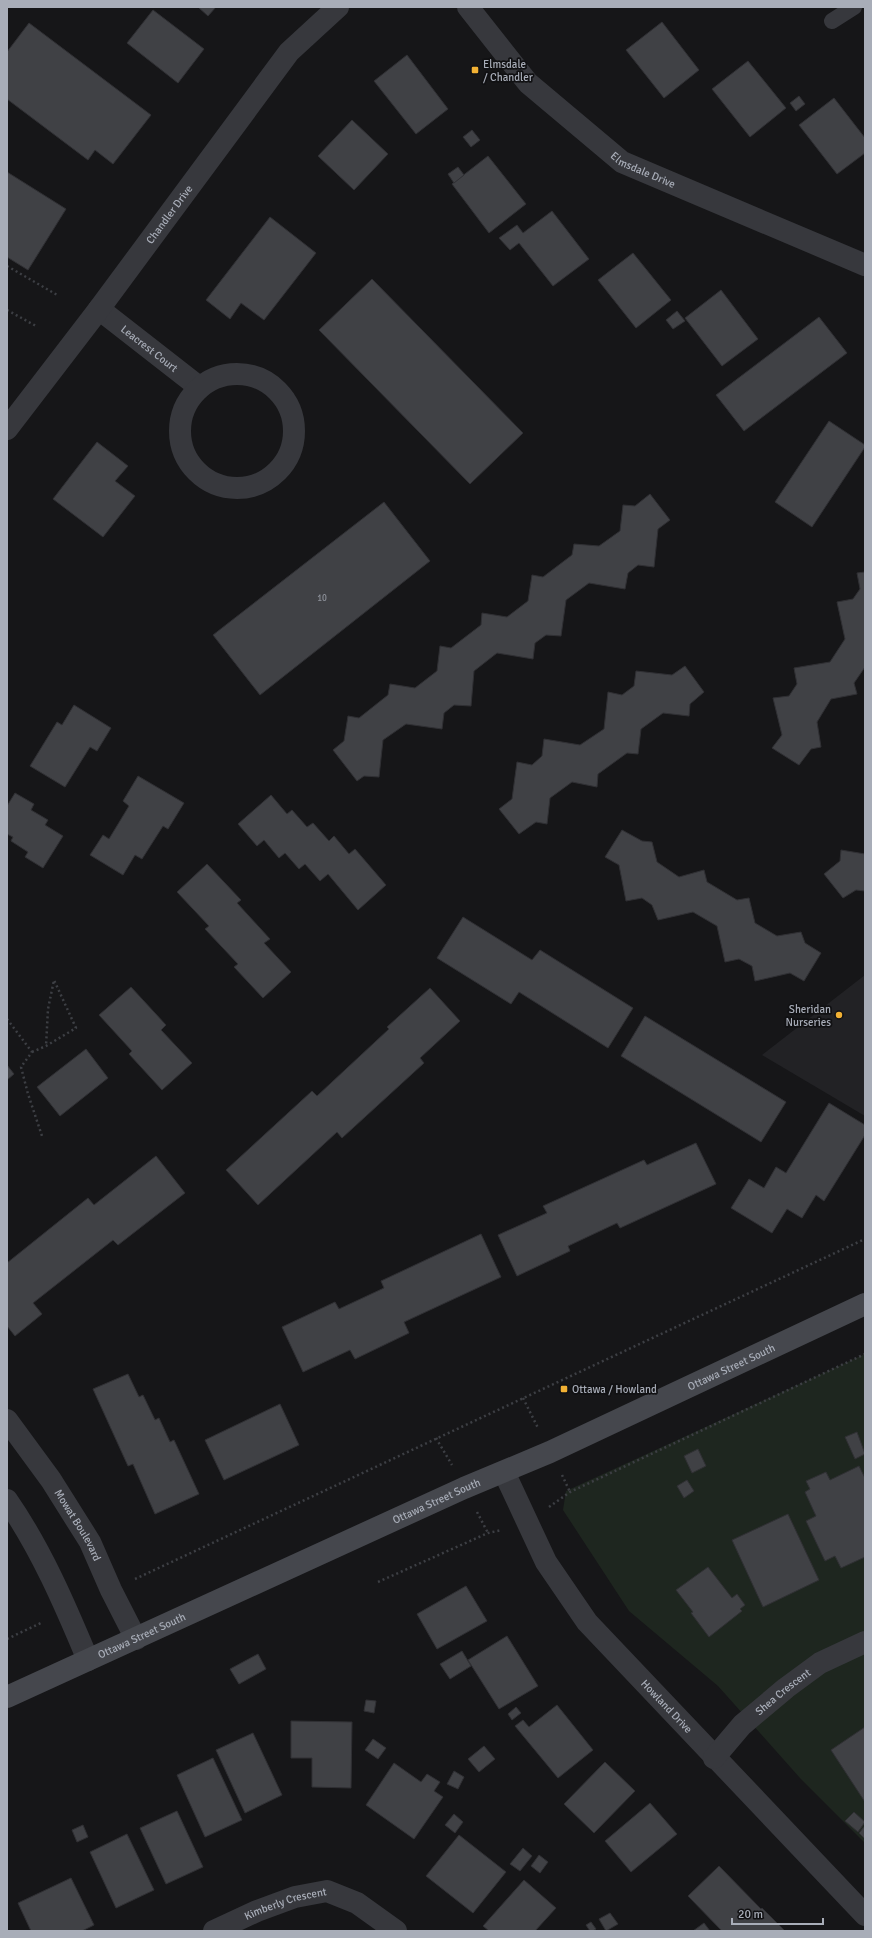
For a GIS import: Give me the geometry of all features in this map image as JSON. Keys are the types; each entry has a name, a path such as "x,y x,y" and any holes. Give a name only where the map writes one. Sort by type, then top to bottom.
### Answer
{"main road":[{"name":"Ottawa Street South","path":"7,1697 464,1488 504,1472 865,1304"}],"street":[{"name":"Chandler Drive","path":"7,429 99,309 289,52 338,7"},
{"name":"Elmsdale Drive","path":"468,7 528,83 622,162 865,265"},
{"name":"Leacrest Court","path":"99,309 199,387"},
{"path":"242,374 266,382 281,394 289,407 294,426 291,451 281,469 264,482 246,488 216,485 199,475 183,454 179,434 180,418 188,399 199,387 217,377 242,374"},
{"name":"Mowat Boulevard","path":"7,1420 51,1480 90,1542 111,1590 136,1639"},
{"name":"Howland Drive","path":"504,1472 546,1562 587,1622 865,1916"},
{"path":"7,1500 18,1515 62,1599 88,1660"},
{"name":"Shea Crescent","path":"714,1758 742,1725 786,1688 820,1663 865,1642"},
{"name":"Kimberly Crescent","path":"214,1931 257,1911 295,1897 327,1891 357,1903 396,1931"}],"lane":[{"path":"832,21 854,7"}],"path":[{"path":"7,266 59,296"},
{"path":"7,310 36,326"},
{"path":"42,1136 21,1068 32,1052 46,1046 76,1028 54,980 48,1009 46,1046"},
{"path":"7,1020 32,1052"},
{"path":"132,1580 865,1239"},
{"path":"550,1507 570,1492 865,1354"},
{"path":"523,1398 529,1410"},
{"path":"436,1438 443,1450"},
{"path":"565,1481 570,1492"},
{"path":"482,1521 488,1532"},
{"path":"378,1582 488,1532 507,1529"},
{"path":"7,1639 48,1620"}],"shaded area":[{"name":"Sheridan Nurseries","path":"865,975 865,1116 762,1055"},
{"path":"865,1354 865,1843 800,1778 718,1686 629,1611 563,1510 566,1491"}],"building":[{"path":"198,7 216,7 208,16"},
{"path":"153,10 204,49 178,83 127,43"},
{"path":"662,22 699,70 664,98 626,50"},
{"path":"29,23 151,115 113,164 95,150 88,160 7,99 7,52"},
{"path":"407,55 448,109 416,134 374,81"},
{"path":"748,61 786,108 750,137 712,89"},
{"path":"799,96 805,104 796,111 790,103"},
{"path":"834,98 865,138 865,153 837,174 799,125"},
{"path":"352,120 388,154 354,190 318,156"},
{"path":"472,130 480,140 471,147 463,137"},
{"path":"488,156 526,204 489,233 452,184"},
{"path":"458,167 464,175 454,183 448,174"},
{"path":"7,172 66,209 28,270 7,257"},
{"path":"552,211 589,259 553,286 519,243 510,250 499,238 517,225 523,233"},
{"path":"270,217 316,253 264,320 241,303 230,319 206,300"},
{"path":"633,253 671,300 636,328 598,280"},
{"path":"372,279 523,433 470,484 319,330"},
{"path":"721,290 758,339 722,366 685,318"},
{"path":"677,311 685,321 673,329 666,320"},
{"path":"819,317 847,353 744,431 716,395"},
{"path":"829,421 865,445 865,447 812,527 775,502"},
{"path":"97,442 128,466 115,481 135,496 103,537 53,499"},
{"path":"650,494 670,520 658,529 654,567 638,565 628,573 625,589 589,583 566,600 561,636 546,635 535,643 533,659 497,653 474,671 471,706 454,705 444,713 442,729 406,724 383,740 379,777 364,776 357,781 333,750 344,741 348,716 359,718 388,695 390,684 415,688 437,671 440,646 451,648 481,625 482,613 507,617 528,601 532,575 543,577 572,555 574,544 599,546 620,531 623,505 635,506"},
{"path":"384,502 430,561 260,695 213,635"},
{"path":"865,572 865,667 854,683 857,694 831,699 817,722 821,747 811,749 799,765 772,748 782,735 773,698 789,696 797,684 794,668 830,662 845,639 837,602 853,599 860,589 857,573"},
{"path":"685,666 704,692 690,704 689,716 663,713 641,729 638,754 627,753 598,774 597,787 572,782 550,798 547,824 536,822 519,834 499,809 512,799 517,762 532,765 542,756 544,739 580,745 604,729 608,692 622,695 634,686 636,671 672,675"},
{"path":"74,705 111,728 97,751 90,747 65,787 30,766 57,722 62,725"},
{"path":"138,776 184,803 168,829 163,826 142,859 135,855 123,875 90,855 103,835 109,839 129,806 123,801"},
{"path":"15,793 34,804 31,810 48,820 45,825 63,836 43,868 25,857 28,852 11,841 13,837 7,834 7,806"},
{"path":"271,795 287,814 292,810 307,827 313,823 329,841 334,836 349,854 355,849 386,885 358,910 328,874 320,881 305,864 299,869 285,853 279,858 264,840 257,846 238,824"},
{"path":"622,830 642,841 652,842 657,862 679,877 704,870 707,882 737,900 749,898 755,923 777,936 801,932 805,943 821,953 804,981 790,973 755,981 752,966 739,959 725,962 717,926 693,912 658,920 652,905 642,898 626,901 619,865 605,857"},
{"path":"841,850 865,854 865,891 856,890 843,898 824,874 840,861"},
{"path":"207,864 241,900 237,903 270,939 264,943 291,972 263,998 234,967 238,964 205,929 209,926 177,892"},
{"path":"463,917 532,960 540,950 633,1008 608,1048 519,992 511,1004 437,958"},
{"path":"131,987 166,1025 161,1030 192,1063 162,1090 129,1054 132,1051 99,1015"},
{"path":"430,988 460,1021 420,1058 424,1063 342,1138 337,1132 258,1205 226,1170 312,1091 317,1096 389,1029 387,1027"},
{"path":"645,1016 786,1102 761,1142 621,1056"},
{"path":"86,1049 108,1078 60,1116 37,1087"},
{"path":"7,1065 14,1074 7,1080"},
{"path":"829,1103 865,1125 865,1135 824,1201 816,1195 802,1218 787,1209 772,1233 731,1208 749,1179 764,1188 776,1167 786,1173"},
{"path":"696,1143 716,1184 620,1228 617,1223 568,1246 570,1251 517,1276 498,1235 547,1213 543,1206 644,1160 647,1165"},
{"path":"156,1156 185,1193 118,1245 113,1240 33,1303 42,1314 15,1336 7,1326 7,1263 88,1198 94,1205"},
{"path":"481,1234 501,1277 404,1322 409,1333 355,1359 350,1350 303,1372 282,1327 335,1302 339,1309 384,1288 381,1281"},
{"path":"128,1374 139,1397 143,1395 155,1420 159,1418 170,1442 174,1440 199,1494 155,1514 133,1464 128,1466 93,1389"},
{"path":"280,1404 299,1445 224,1480 205,1440"},
{"path":"857,1432 865,1454 855,1459 845,1437"},
{"path":"698,1449 706,1466 692,1473 684,1456"},
{"path":"859,1466 865,1478 865,1557 841,1568 835,1556 825,1561 806,1521 816,1516 805,1492 810,1489 806,1481 826,1472 830,1480"},
{"path":"687,1480 694,1491 684,1498 677,1486"},
{"path":"788,1514 819,1580 763,1607 732,1540"},
{"path":"708,1567 732,1598 737,1594 745,1605 740,1609 742,1611 709,1637 691,1613 693,1612 676,1590"},
{"path":"466,1586 487,1621 437,1649 417,1614"},
{"path":"507,1636 538,1686 499,1709 468,1660"},
{"path":"462,1651 471,1666 450,1679 440,1664"},
{"path":"258,1654 266,1669 239,1684 230,1669"},
{"path":"366,1700 376,1701 374,1713 364,1711"},
{"path":"557,1705 593,1750 558,1778 515,1726 523,1720 529,1727"},
{"path":"516,1707 521,1713 512,1720 508,1714"},
{"path":"291,1721 352,1722 351,1788 312,1787 312,1758 291,1758"},
{"path":"865,1727 865,1802 831,1750"},
{"path":"253,1733 282,1795 245,1813 216,1750"},
{"path":"373,1739 386,1748 378,1759 365,1750"},
{"path":"484,1746 495,1759 479,1772 468,1759"},
{"path":"213,1758 242,1820 205,1837 177,1775"},
{"path":"605,1762 635,1791 594,1833 564,1804"},
{"path":"394,1763 421,1782 427,1774 440,1782 434,1791 443,1797 414,1839 366,1805"},
{"path":"454,1771 464,1777 458,1789 447,1784"},
{"path":"650,1803 677,1834 631,1872 605,1841"},
{"path":"177,1811 203,1867 166,1884 140,1828"},
{"path":"854,1812 865,1822 858,1832 845,1821"},
{"path":"454,1814 463,1822 455,1833 445,1825"},
{"path":"83,1825 88,1837 77,1842 72,1830"},
{"path":"864,1827 865,1828 865,1839 859,1833"},
{"path":"127,1834 154,1890 116,1908 90,1852"},
{"path":"459,1835 506,1872 473,1913 426,1876"},
{"path":"523,1848 532,1856 520,1871 510,1864"},
{"path":"539,1855 548,1862 540,1873 531,1866"},
{"path":"719,1866 785,1931 722,1931 688,1896"},
{"path":"71,1878 94,1925 82,1931 31,1931 18,1903"},
{"path":"524,1880 556,1908 535,1931 489,1931 483,1926"},
{"path":"610,1913 618,1924 606,1931 599,1919"},
{"path":"591,1922 596,1929 593,1931 590,1931 586,1925"},
{"path":"704,1923 710,1931 693,1931"}],"place":[{"name":"Elmsdale / Chandler","path":"475,70"},
{"name":"Sheridan Nurseries","path":"839,1015"},
{"name":"Ottawa / Howland","path":"564,1389"}]}
